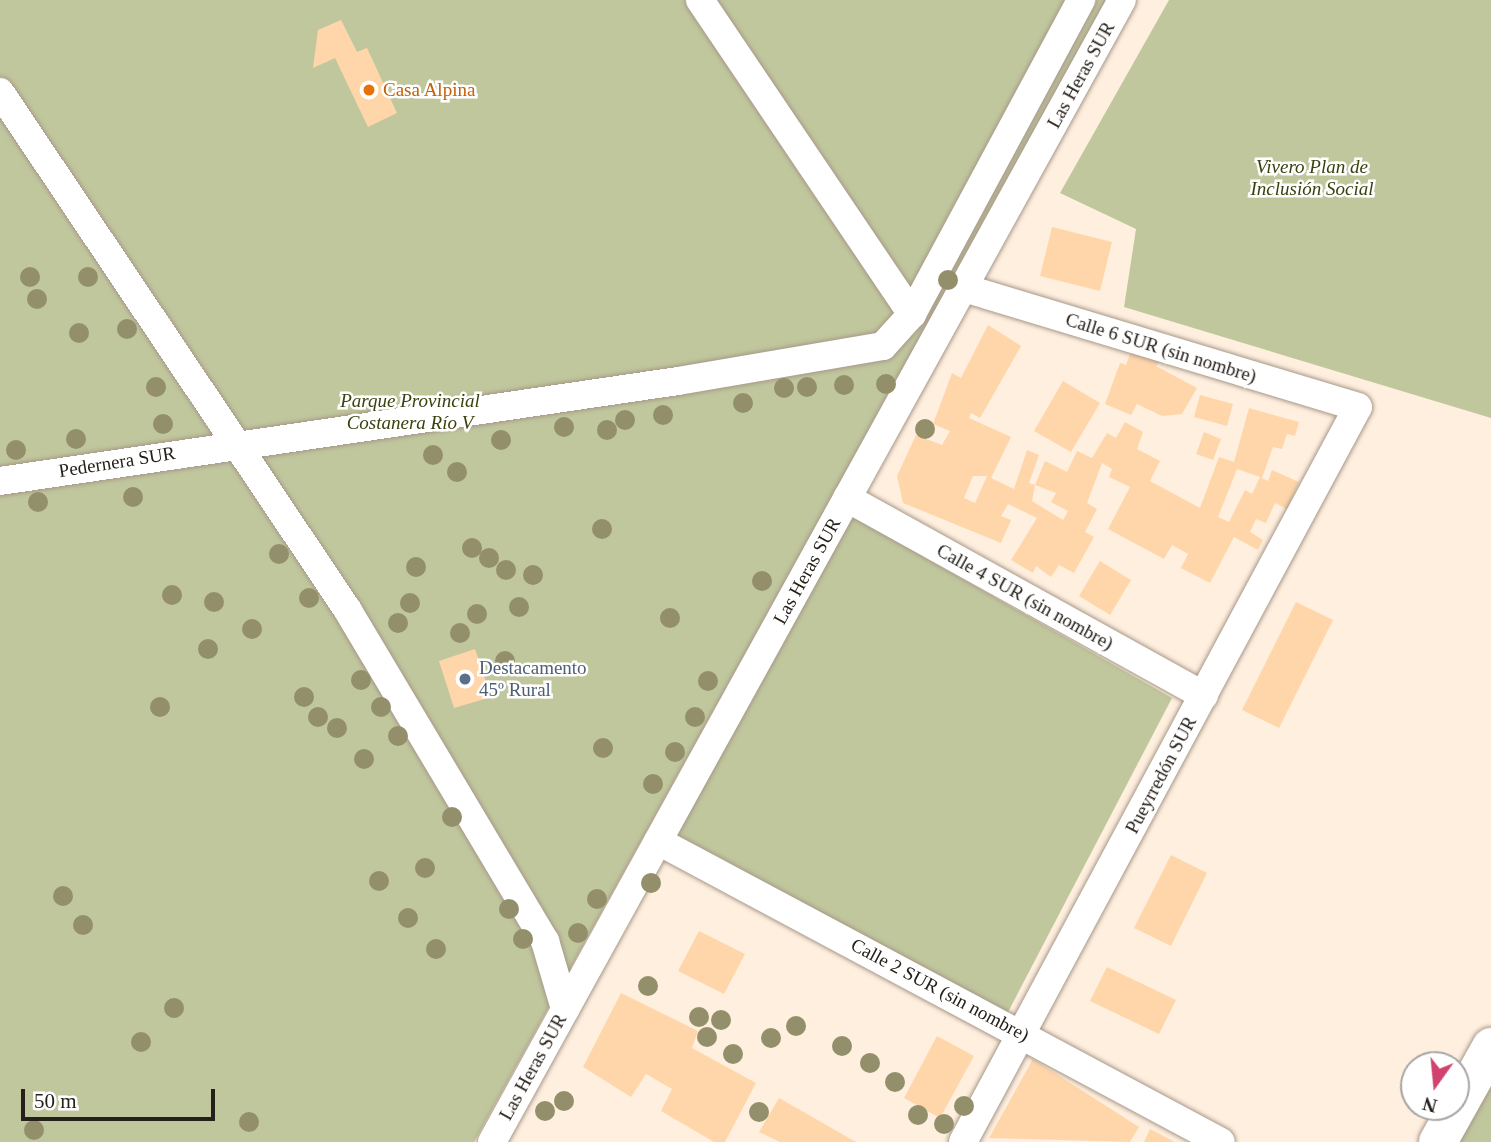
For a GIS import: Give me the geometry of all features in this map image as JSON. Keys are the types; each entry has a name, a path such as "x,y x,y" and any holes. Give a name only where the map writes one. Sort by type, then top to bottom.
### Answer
{"main road":[{"path":"1438,1142 1491,1047"}],"street":[{"path":"700,0 912,314"},
{"name":"Pedernera SUR","path":"0,481 883,346 912,314 1081,0"},
{"name":"Las Heras SUR","path":"492,1142 1122,0"},
{"path":"0,92 234,446 347,609 545,941 565,1009"},
{"name":"Calle 6 SUR (sin nombre)","path":"963,288 1358,407"},
{"name":"Pueyrredón SUR","path":"963,1142 1358,407"},
{"name":"Calle 4 SUR (sin nombre)","path":"847,498 1204,696"},
{"name":"Calle 2 SUR (sin nombre)","path":"658,841 1022,1033 1221,1142"}],"green space":[{"name":"Parque Provincial Costanera Río V","path":"0,0 1108,0 474,1142 0,1142"},
{"name":"Vivero Plan de Inclusión Social","path":"1169,0 1491,0 1491,418 1124,307 1136,229 1060,193"},
{"path":"850,515 1172,698 1007,1014 675,839"},
{"path":"1491,1082 1491,1142 1458,1142"}],"building":[{"name":"Casa Alpina","path":"341,20 357,52 367,48 397,113 368,127 335,58 313,68 318,30"},
{"path":"1052,227 1112,242 1100,291 1040,276"},
{"path":"988,325 1021,346 980,418 971,413 969,418 1011,437 991,478 1014,489 1027,450 1039,455 1029,483 1035,485 1045,461 1067,472 1077,451 1092,458 1107,433 1116,438 1125,422 1143,432 1137,449 1160,461 1150,481 1200,508 1219,457 1234,462 1249,408 1299,422 1295,436 1287,434 1282,449 1273,447 1262,478 1268,481 1272,470 1299,482 1287,509 1275,503 1266,523 1256,519 1250,532 1263,540 1258,550 1234,537 1210,583 1181,568 1188,554 1172,545 1164,559 1108,529 1130,487 1109,477 1112,469 1102,463 1087,503 1097,509 1085,532 1094,537 1074,573 1059,565 1051,577 1036,566 1033,573 1011,560 1037,518 1008,504 1001,516 1011,520 1001,543 903,503 897,476 916,435 942,445 950,431 933,424 952,373 961,378","holes":["1237,469 1260,477 1252,494 1245,490 1229,522 1218,517","973,476 987,476 975,503 964,498","1035,485 1056,493 1051,502 1068,511 1063,520 1032,501"]},
{"path":"1133,346 1162,358 1156,366 1197,388 1182,414 1162,416 1137,404 1131,415 1105,404 1120,363 1126,365"},
{"path":"1063,381 1100,403 1071,452 1034,431"},
{"path":"1200,395 1233,404 1227,426 1194,417"},
{"path":"1204,432 1221,439 1213,460 1196,454"},
{"path":"1100,561 1131,580 1110,615 1079,596"},
{"path":"1296,602 1333,620 1279,728 1242,710"},
{"name":"Destacamento 45º Rural","path":"475,649 491,697 454,708 439,661"},
{"path":"1171,855 1207,873 1171,946 1134,928"},
{"path":"699,931 745,954 724,994 678,971"},
{"path":"1107,967 1176,1000 1159,1034 1090,1001"},
{"path":"621,993 698,1031 692,1048 756,1083 725,1142 714,1142 661,1111 672,1089 646,1074 631,1097 583,1067"},
{"path":"937,1036 974,1056 940,1118 904,1098"},
{"path":"1033,1059 1139,1127 1130,1142 989,1138"},
{"path":"779,1098 856,1142 780,1142 759,1132"},
{"path":"1150,1129 1175,1142 1144,1142"}],"place":[{"name":"Casa Alpina","path":"369,90"},
{"name":"Destacamento 45º Rural","path":"465,679"}]}
